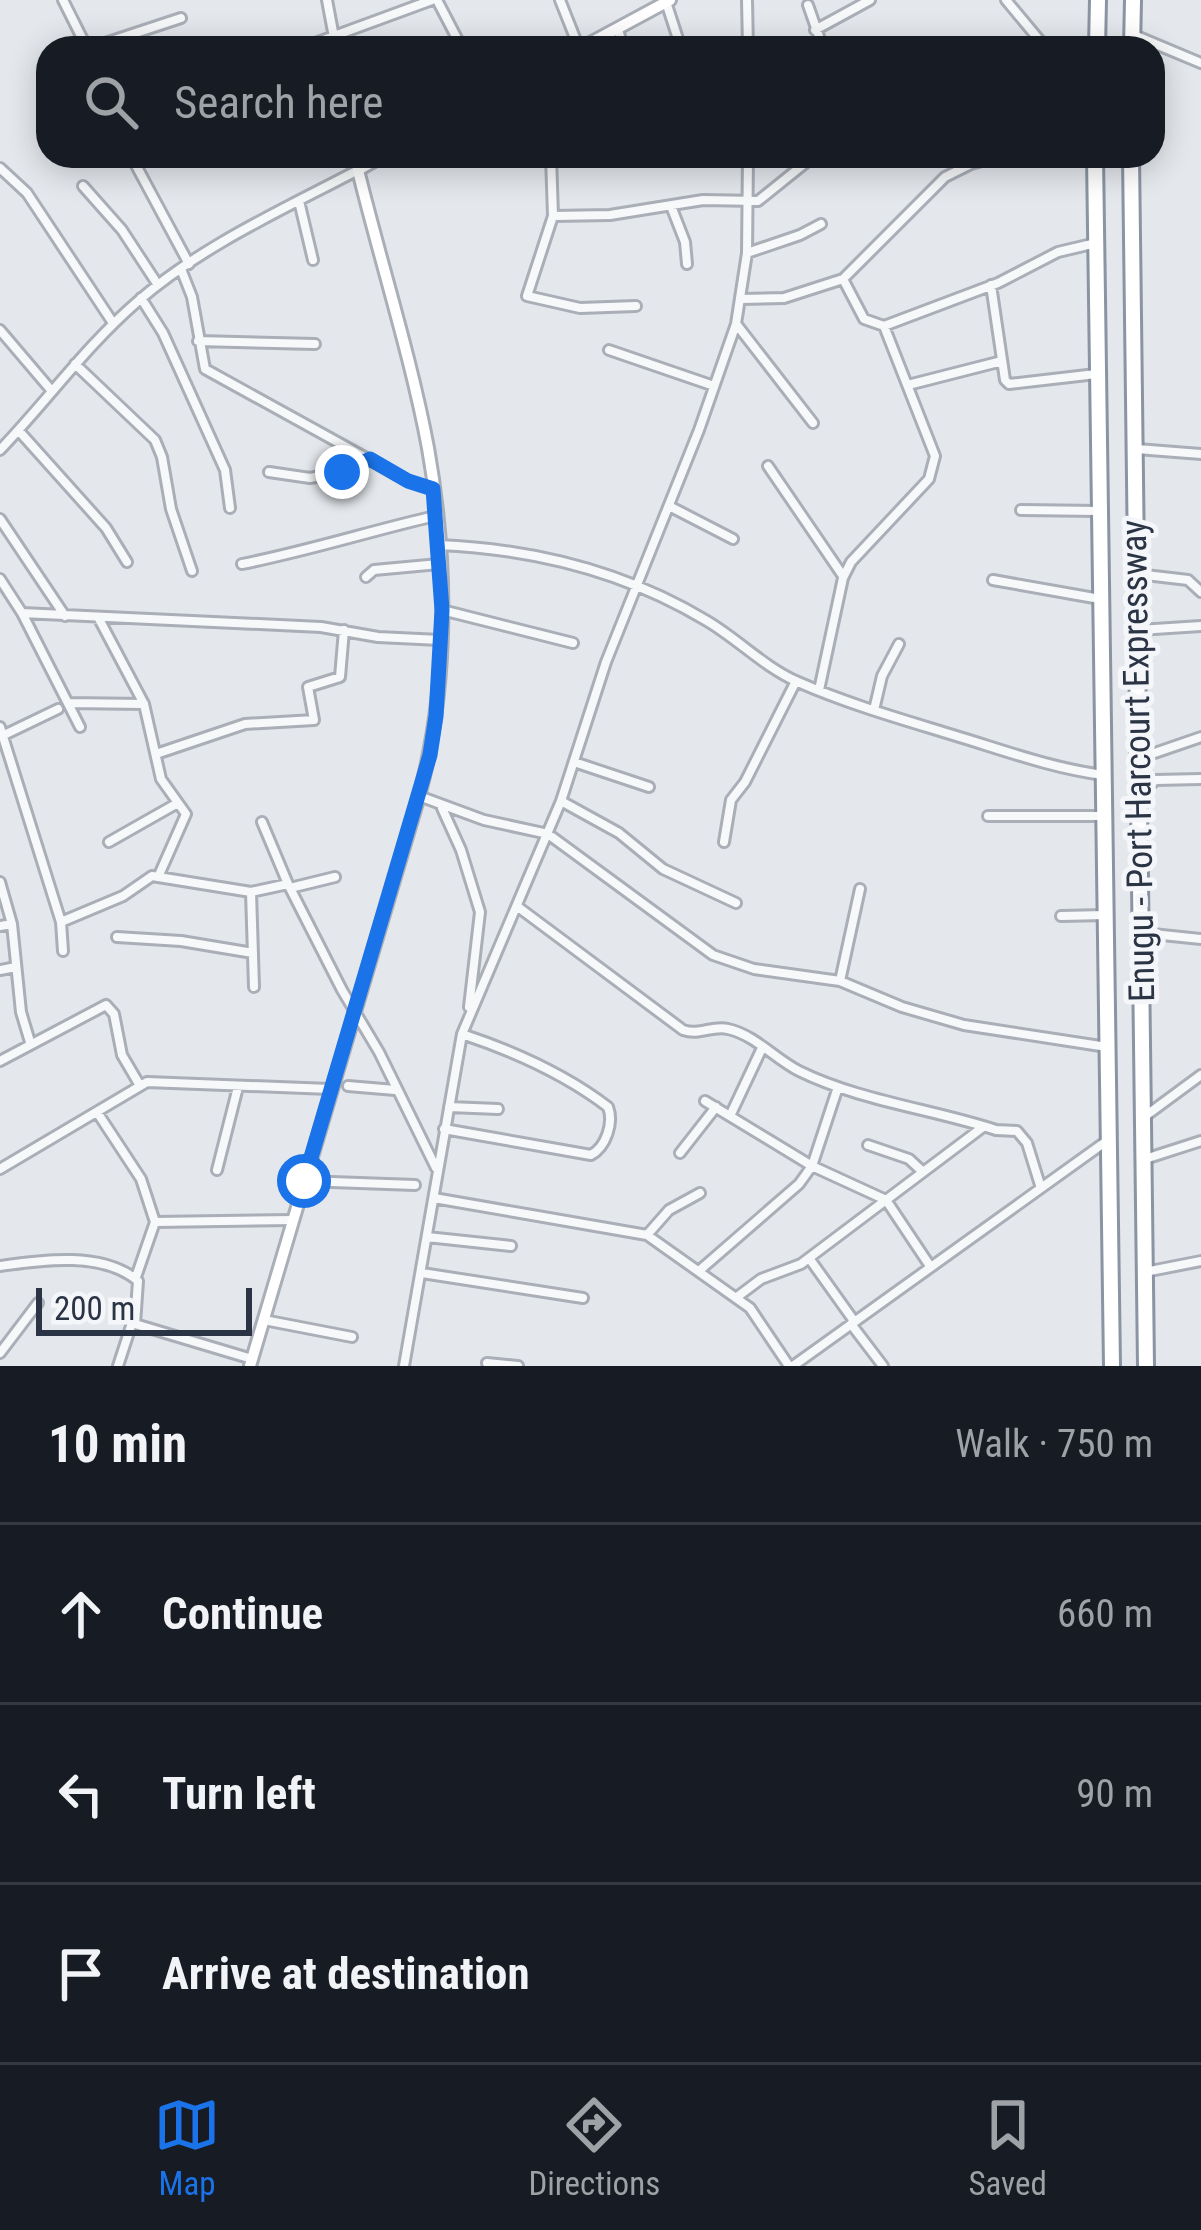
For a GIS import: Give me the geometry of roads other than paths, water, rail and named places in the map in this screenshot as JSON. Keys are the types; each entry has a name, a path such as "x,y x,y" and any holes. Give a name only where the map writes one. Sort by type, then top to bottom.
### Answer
{"highway":[{"path":"1097,36 1098,0"},
{"path":"1132,0 1132,36"},
{"name":"Enugu - Port Harcourt Expressway","path":"1095,168 1112,1366"},
{"name":"Enugu - Port Harcourt Expressway","path":"1131,168 1145,1366"}],"main road":[{"path":"602,36 668,1"},
{"path":"251,1362 419,796 436,716 442,610 428,446 358,170 362,168"}],"street":[{"path":"63,0 82,36"},
{"path":"327,0 334,36"},
{"path":"328,36 434,0 455,36"},
{"path":"560,0 575,36"},
{"path":"747,0 748,36"},
{"path":"815,30 870,0"},
{"path":"1006,0 1036,36"},
{"path":"668,1 678,36"},
{"path":"808,5 818,36"},
{"path":"125,36 181,18"},
{"path":"617,28 619,36"},
{"path":"1165,52 1201,63"},
{"path":"0,168 27,193 113,323"},
{"path":"137,168 185,266 202,364 220,379 408,481 433,489"},
{"path":"551,168 553,216 527,296 580,308 636,306"},
{"path":"404,1366 462,1034 561,801 606,662 736,324 747,253 748,168"},
{"path":"553,216 599,216 703,200 766,198 800,168"},
{"path":"741,299 794,296 843,279 945,177 962,168"},
{"path":"0,450 141,298 185,266 358,170"},
{"path":"83,186 122,230 158,285"},
{"path":"299,201 313,260"},
{"path":"671,206 685,242 687,264"},
{"path":"747,253 821,224"},
{"path":"843,279 864,319 884,326 991,285 1058,252 1096,243"},
{"path":"991,285 1005,380 1015,385 1098,374"},
{"path":"141,298 163,333 225,470 230,508"},
{"path":"736,324 812,423"},
{"path":"819,690 843,578 857,552 929,478 935,466 884,326"},
{"path":"0,330 51,390"},
{"path":"198,340 316,344"},
{"path":"609,350 714,386"},
{"path":"908,386 1002,361"},
{"path":"75,364 155,440 192,571"},
{"path":"19,430 106,528 127,562"},
{"path":"1134,449 1201,454"},
{"path":"353,450 357,463"},
{"path":"269,472 310,478 342,472 370,459"},
{"path":"768,466 843,578"},
{"path":"669,506 733,539"},
{"path":"1021,510 1100,511"},
{"path":"242,564 320,549 373,530 435,516"},
{"path":"0,519 65,616"},
{"path":"438,545 517,550 582,565 708,621 796,681 1067,770 1104,775"},
{"path":"366,577 374,570 439,564"},
{"path":"1136,574 1188,580 1201,592"},
{"path":"0,579 80,727"},
{"path":"993,580 1102,599"},
{"path":"442,610 573,643"},
{"path":"22,613 440,640"},
{"path":"98,617 144,704 161,778 185,812 159,875"},
{"path":"1137,630 1201,626"},
{"path":"156,754 244,724 314,720 308,687 340,677 344,631"},
{"path":"874,710 882,676 899,644"},
{"path":"724,842 731,800 745,782 796,681"},
{"path":"68,703 144,704"},
{"path":"58,709 2,731 61,922 63,951"},
{"path":"1138,759 1201,737"},
{"path":"574,762 649,787"},
{"path":"1138,800 1155,780 1201,779"},
{"path":"419,796 548,834 713,955 754,969 840,981 902,1007 964,1025 1108,1048"},
{"path":"561,801 628,838 663,869 736,903"},
{"path":"109,842 176,804"},
{"path":"442,806 480,912 469,1014"},
{"path":"988,816 1105,816"},
{"path":"262,822 289,886 437,1169"},
{"path":"61,922 159,875 251,892 335,877"},
{"path":"0,882 12,924 21,1012 30,1042"},
{"path":"840,981 860,889"},
{"path":"251,892 254,987"},
{"path":"518,907 683,1030 695,1034 725,1028 838,1087 1023,1136 1040,1185"},
{"path":"1060,916 1106,914"},
{"path":"0,926 12,924"},
{"path":"1139,933 1201,939"},
{"path":"117,937 181,940 253,953"},
{"path":"0,970 16,967"},
{"path":"0,1061 106,1005 114,1014 122,1055 140,1084"},
{"path":"444,1130 591,1155 599,1151 611,1125 608,1107 550,1071 462,1034"},
{"path":"730,1116 762,1048"},
{"path":"1143,1117 1201,1075"},
{"path":"0,1169 140,1084 177,1081 330,1089"},
{"path":"348,1086 397,1090"},
{"path":"217,1170 238,1087"},
{"path":"700,1270 790,1193 812,1166 838,1087"},
{"path":"705,1101 812,1166 886,1200 930,1266"},
{"path":"449,1107 498,1108"},
{"path":"680,1153 716,1107"},
{"path":"97,1112 141,1179 155,1222 136,1277 133,1322 118,1366"},
{"path":"737,1297 761,1279 791,1270 809,1258 984,1126"},
{"path":"433,1198 646,1235 750,1308 791,1366 1109,1139"},
{"path":"1144,1159 1201,1141"},
{"path":"868,1145 908,1159 923,1172"},
{"path":"304,1181 415,1185"},
{"path":"646,1235 669,1210 700,1193"},
{"path":"155,1222 293,1220"},
{"path":"428,1237 511,1246"},
{"path":"809,1258 881,1365"},
{"path":"0,1266 62,1260 136,1277"},
{"path":"1144,1272 1201,1261"},
{"path":"422,1274 583,1298"},
{"path":"0,1353 38,1303"},
{"path":"264,1320 352,1336"},
{"path":"133,1322 251,1362"},
{"path":"487,1363 513,1366"}]}
